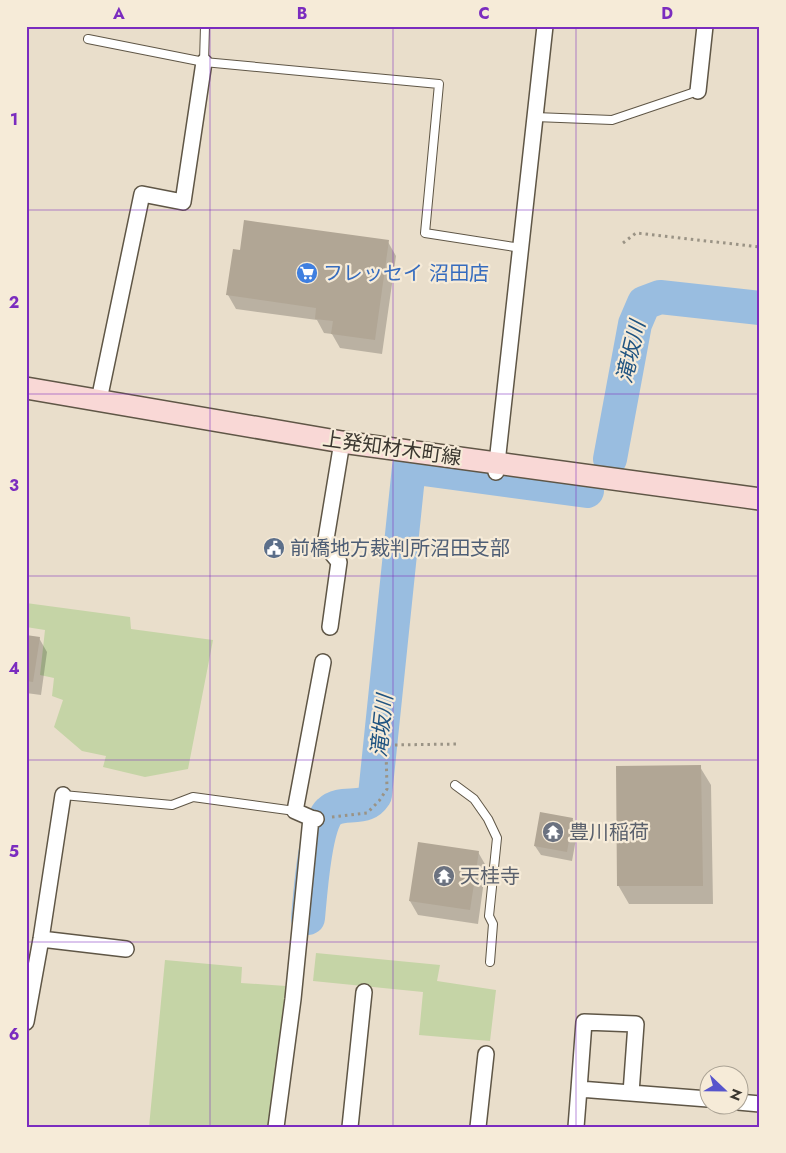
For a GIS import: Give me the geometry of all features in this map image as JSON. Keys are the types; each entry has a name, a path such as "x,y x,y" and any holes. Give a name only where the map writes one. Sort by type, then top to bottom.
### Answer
{"main road":[{"name":"上発知材木町線","path":"26,388 497,467 760,499"}],"street":[{"path":"497,467 545,26"},
{"path":"698,91 705,26"},
{"path":"99,400 142,194 183,202 204,62"},
{"path":"330,627 339,562 325,545 342,442"},
{"path":"276,1127 314,818 295,811 323,662"},
{"path":"26,1022 63,795"},
{"path":"41,939 126,949"},
{"path":"350,1127 364,992"},
{"path":"576,1127 584,1022 636,1024 631,1093"},
{"path":"478,1127 486,1054"},
{"path":"579,1089 698,1098"}],"lane":[{"path":"204,26 204,62"},
{"path":"88,39 204,62 439,84 425,233 521,248"},
{"path":"535,117 612,120 698,91"},
{"path":"456,785 474,799 488,819 497,838 489,916 493,924 490,962"},
{"path":"63,795 172,805 193,797 295,811"}],"path":[{"path":"624,243 636,233 760,247"},
{"path":"336,817 367,813 380,801 387,789 386,750 390,745 458,744"}],"green space":[{"path":"26,603 130,617 131,629 213,640 188,769 145,777 103,767 106,756 82,751 54,727 63,700 52,696 54,678 40,675 45,630 26,627"},
{"path":"316,953 440,965 437,981 496,990 490,1041 419,1035 423,992 313,981"},
{"path":"165,960 242,967 241,983 286,986 272,1127 149,1127"}],"building":[{"name":"フレッセイ 沼田店","path":"244,220 389,240 375,340 331,334 333,321 315,319 316,308 226,295 233,249 240,250"},
{"path":"26,635 40,637 33,682 26,681"},
{"path":"701,765 703,886 617,886 616,766"},
{"name":"豊川稲荷","path":"540,812 573,818 567,852 534,846"},
{"name":"天桂寺","path":"418,842 479,851 470,910 409,901"}],"waterway":[{"name":"滝坂川","path":"610,459 635,324 644,303 660,297 760,308"},
{"name":"滝坂川","path":"308,918 314,862 324,819 333,809 366,803 375,795 409,467 587,491"}],"place":[{"name":"フレッセイ 沼田店","path":"307,273"},
{"name":"前橋地方裁判所沼田支部","path":"274,548"},
{"name":"豊川稲荷","path":"553,832"},
{"name":"天桂寺","path":"444,876"}]}
